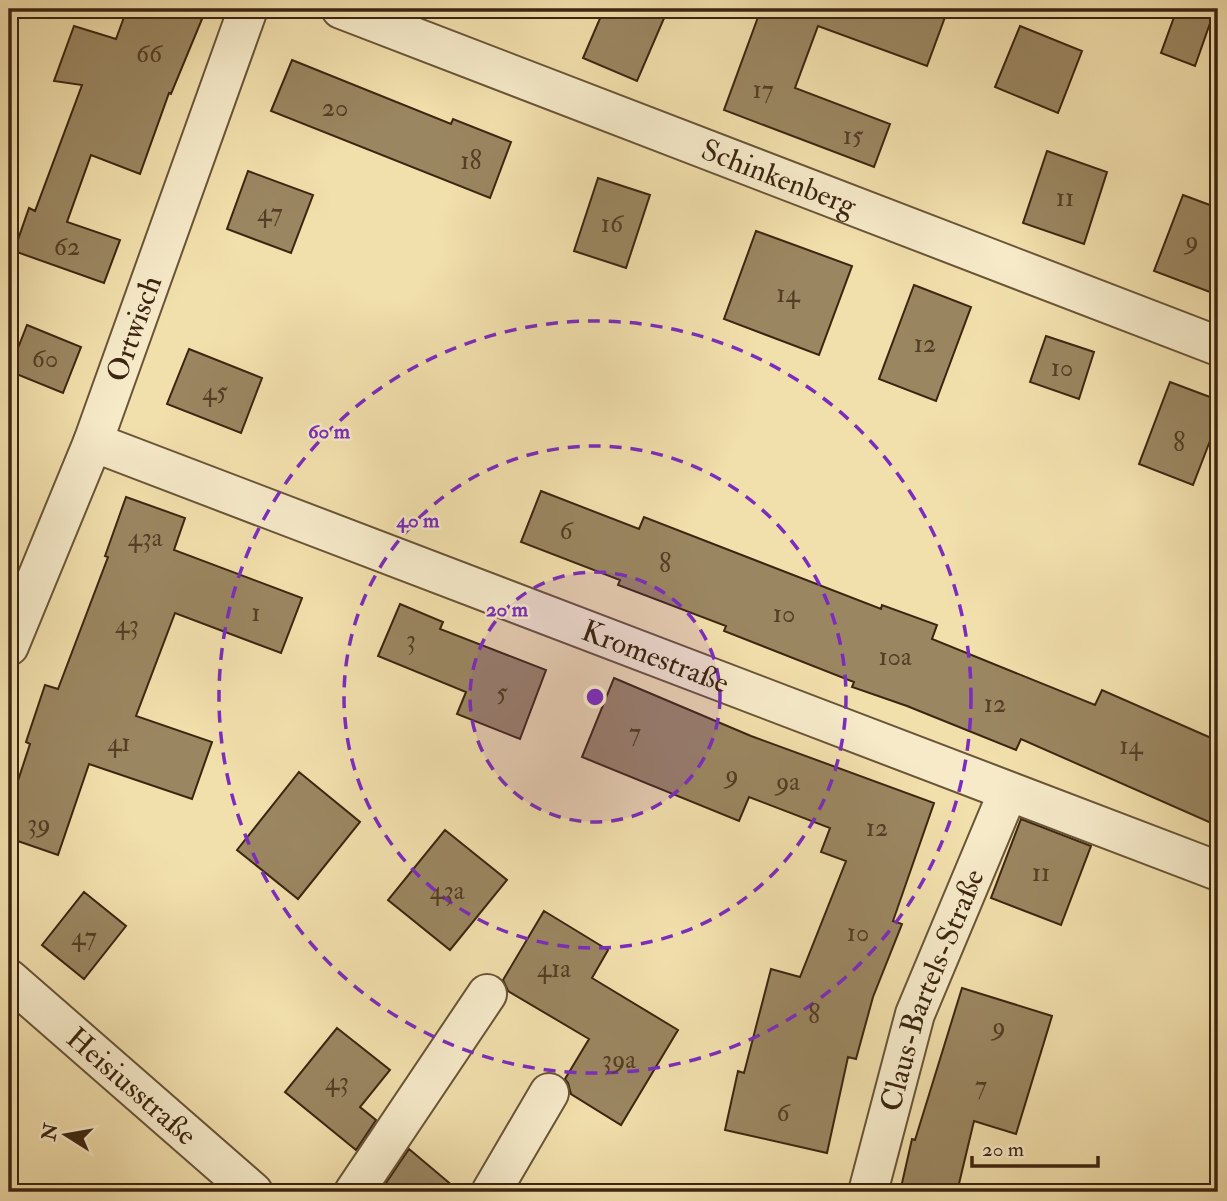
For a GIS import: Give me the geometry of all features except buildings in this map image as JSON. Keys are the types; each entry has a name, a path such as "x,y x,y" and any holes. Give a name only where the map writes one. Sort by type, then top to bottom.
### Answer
{"street":[{"name":"Ortwisch","path":"9,646 93,442 248,9"},
{"name":"Schinkenberg","path":"341,9 1218,346"},
{"name":"Kromestraße","path":"93,442 1218,871"},
{"name":"Claus-Bartels-Straße","path":"867,1192 915,1014 1008,792"},
{"name":"Heisiusstraße","path":"9,979 253,1192"},
{"path":"354,1192 487,995"},
{"path":"491,1192 548,1093"}]}
